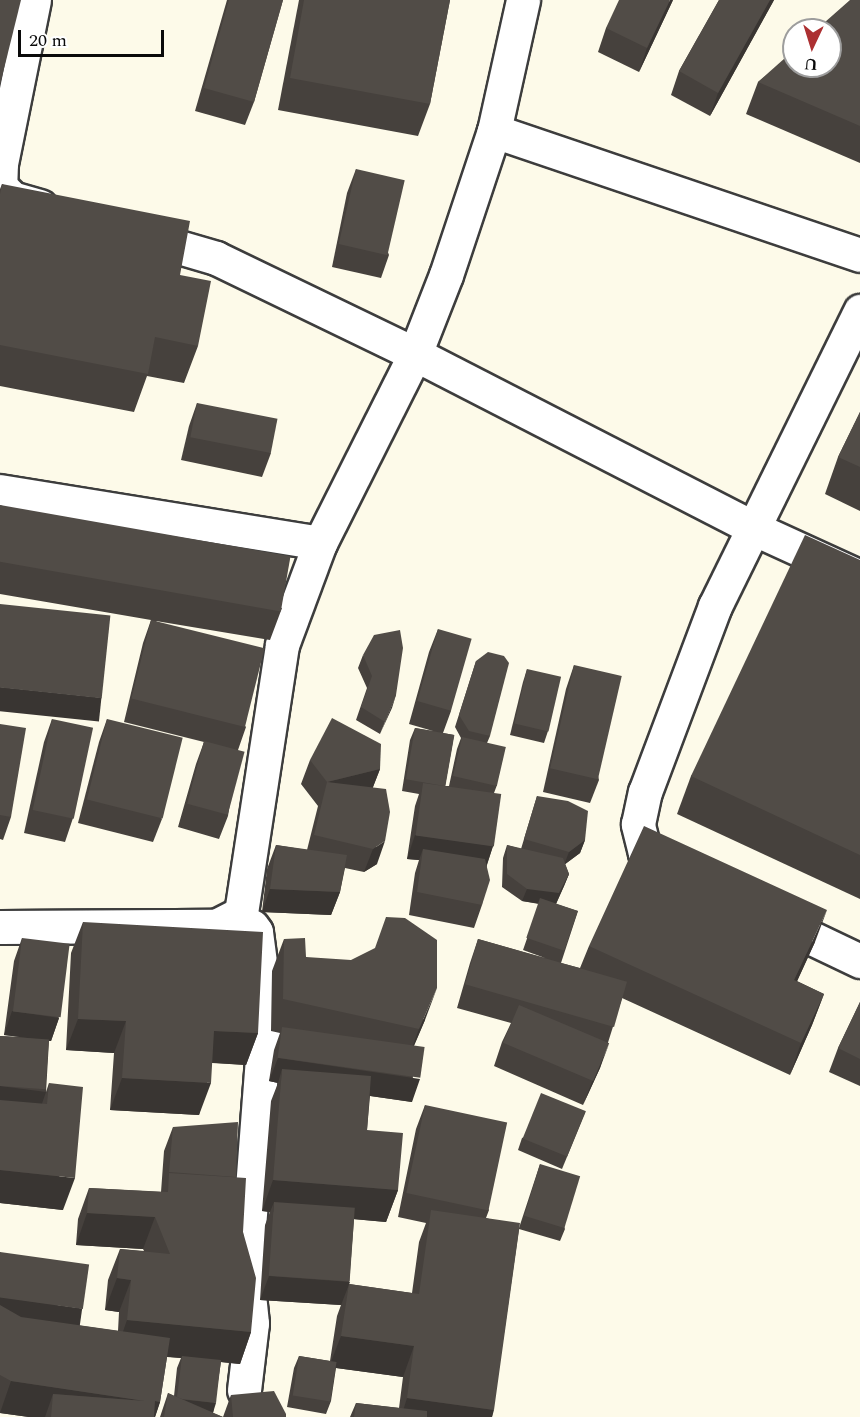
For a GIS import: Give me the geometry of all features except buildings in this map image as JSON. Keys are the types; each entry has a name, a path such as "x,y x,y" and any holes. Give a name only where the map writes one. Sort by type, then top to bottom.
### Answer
{"street":[{"path":"34,0 1,163 0,186 12,198 69,214"},
{"path":"244,1390 252,1323 246,1266 266,1008 256,933 241,913 282,645 320,543 415,354 446,275 494,131 523,0"},
{"path":"494,131 860,255"},
{"path":"114,228 216,258 415,354 753,528 860,577"},
{"path":"695,879 645,853 638,824 645,792 715,606 860,311"},
{"path":"0,491 320,543"},
{"path":"745,905 860,961"},
{"path":"0,927 216,926 241,913"}]}
